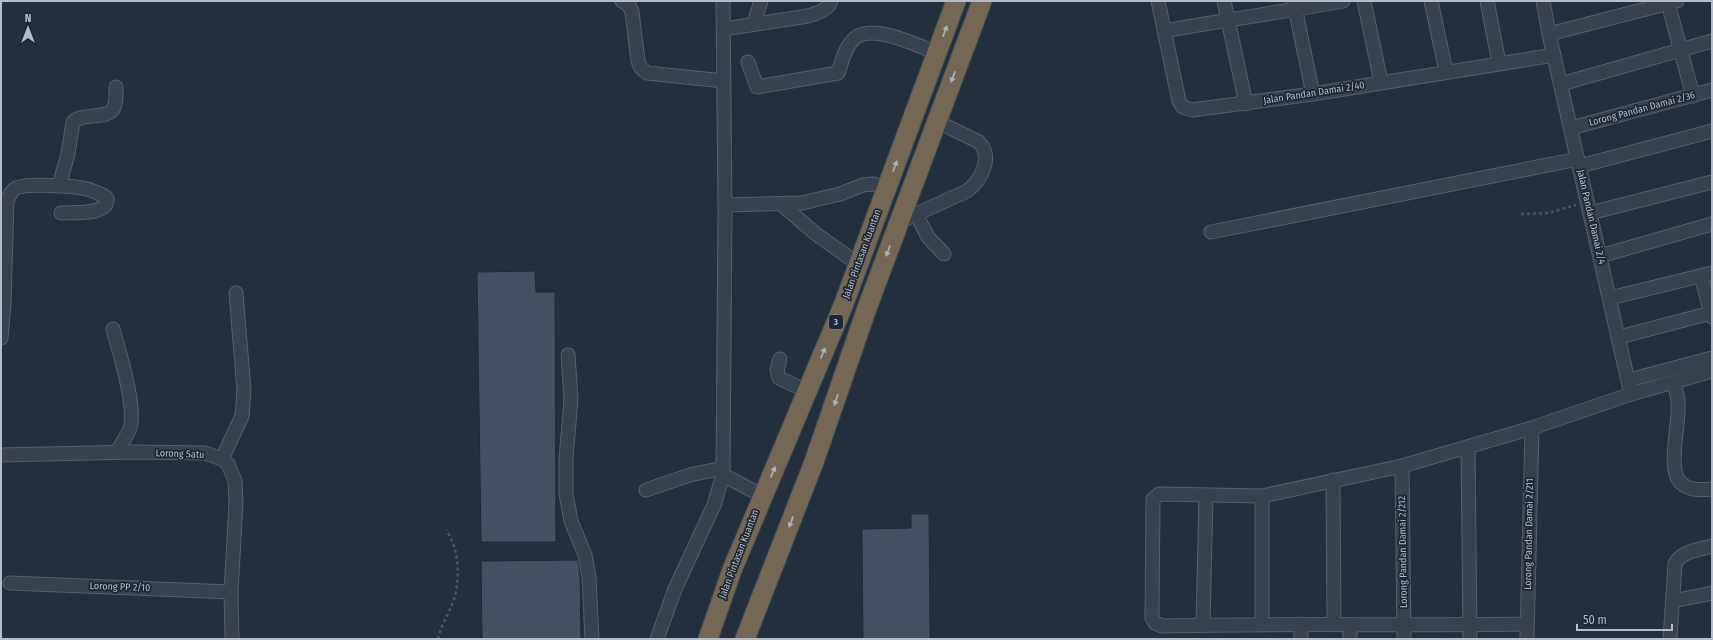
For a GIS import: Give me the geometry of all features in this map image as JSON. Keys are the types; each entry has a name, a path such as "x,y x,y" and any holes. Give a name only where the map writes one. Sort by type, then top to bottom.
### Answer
{"highway":[{"name":"Jalan Pintasan Kuantan","path":"708,639 732,570 858,264 956,1"},
{"path":"745,639 814,462 867,308 982,1"}],"street":[{"path":"622,1 629,5 632,12 638,61 641,68 647,73 724,81"},
{"path":"657,639 674,589 714,505 723,471 725,205 723,1"},
{"path":"754,23 761,1"},
{"path":"724,28 808,16 820,12 829,6 831,1"},
{"name":"Jalan Pandan Damai 2/40","path":"1158,1 1179,101 1183,107 1192,110 1314,94 1446,71 1554,55"},
{"path":"1224,1 1246,104"},
{"path":"1164,31 1295,5 1343,1"},
{"path":"1364,1 1381,82"},
{"path":"1430,1 1446,71"},
{"path":"1487,1 1499,63"},
{"name":"Jalan Pandan Damai 2/4","path":"1543,1 1549,34 1631,394"},
{"path":"1549,34 1674,2 1681,51 1693,96"},
{"path":"1295,5 1314,94"},
{"path":"748,62 758,87 838,73 847,47 856,37 862,34 884,34 937,53"},
{"path":"1561,84 1712,41"},
{"path":"59,186 68,154 73,122 79,118 105,114 113,110 116,103 116,87"},
{"name":"Lorong Pandan Damai 2/36","path":"1571,128 1712,90"},
{"path":"899,222 970,189 979,179 984,167 986,157 984,148 979,142 936,121"},
{"path":"1211,232 1579,162 1712,131"},
{"path":"1589,207 1712,182"},
{"path":"725,205 802,203 873,184 887,187"},
{"path":"1,338 4,303 7,201 10,194 16,188 26,186 59,186 87,189 107,198 108,202 100,210 61,213"},
{"path":"781,204 816,234 858,264"},
{"path":"916,214 928,237 944,254"},
{"path":"1600,256 1712,224"},
{"path":"1610,298 1706,274 1711,315 1619,337"},
{"path":"232,639 231,592 236,502 235,481 228,464 222,459 242,416 244,396 243,367 236,293"},
{"path":"113,329 126,376 131,417 131,426 117,452"},
{"path":"568,355 571,399 566,459 566,494 571,521 585,555 589,577 592,639"},
{"path":"1629,380 1712,358"},
{"path":"780,359 777,370 779,378 807,391"},
{"path":"1527,624 1262,624 1162,626 1155,623 1152,618 1153,499 1159,494 1262,496 1402,466 1532,428 1631,394 1712,371"},
{"path":"1674,382 1678,403 1675,448 1676,473 1679,482 1692,490 1712,489"},
{"name":"Lorong Pandan Damai 2/211","path":"1527,639 1532,428"},
{"path":"1468,446 1470,639"},
{"name":"Lorong Satu","path":"1,455 117,452 205,454 222,459"},
{"name":"Lorong Pandan Damai 2/212","path":"1402,466 1404,639"},
{"path":"646,490 690,475 723,471 763,496"},
{"path":"1333,480 1334,624"},
{"path":"1203,625 1206,495"},
{"path":"1262,496 1262,624"},
{"path":"1670,639 1675,564 1678,558 1683,554 1712,546"},
{"name":"Lorong PP 2/10","path":"10,583 231,592"},
{"path":"1673,601 1712,593"},
{"path":"1301,624 1301,639"},
{"path":"1350,625 1350,639"}],"path":[{"path":"1521,214 1548,213 1589,207"},
{"path":"438,639 455,596 458,559 452,538 446,530"}],"building":[{"path":"535,271 536,292 555,292 556,542 481,542 477,272"},
{"path":"911,514 929,514 930,639 863,639 862,529 911,528"},
{"path":"578,560 580,574 581,639 482,639 481,561"}]}
